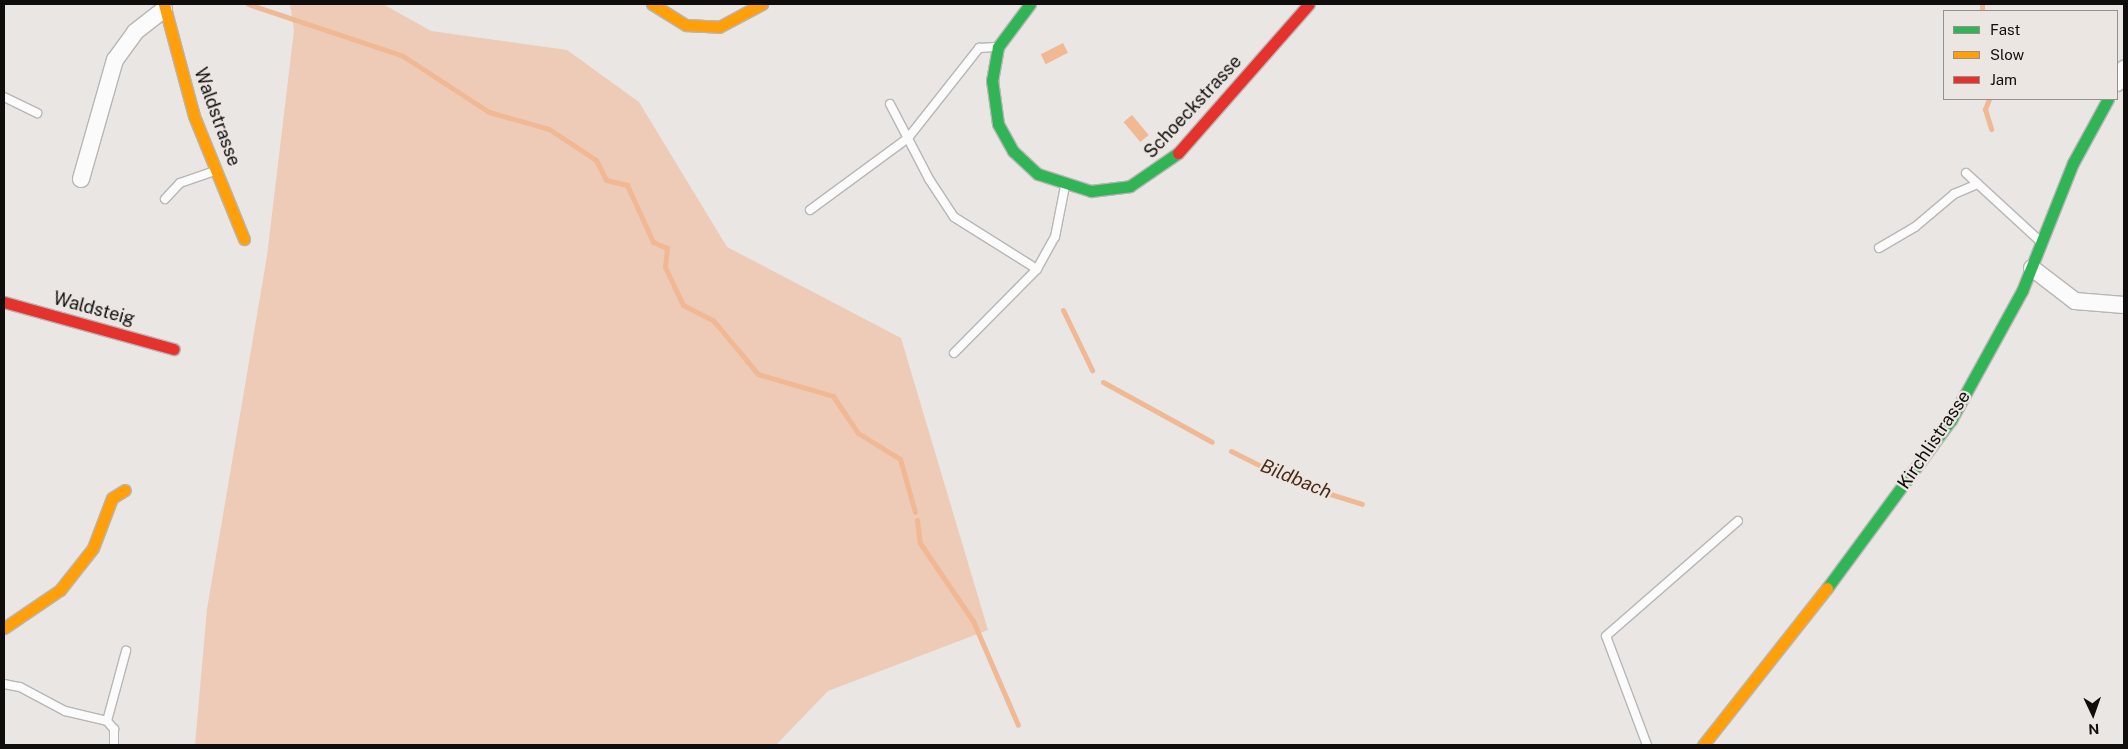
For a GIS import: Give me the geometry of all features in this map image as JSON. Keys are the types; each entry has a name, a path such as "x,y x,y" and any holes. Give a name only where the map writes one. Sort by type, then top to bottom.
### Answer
{"street":[{"path":"652,4 686,25 719,27 762,4"},
{"name":"Schoeckstrasse","path":"1030,4 998,47 992,80 998,124 1013,151 1038,174 1065,186 1111,191 1152,176 1172,160 1309,4"},
{"path":"81,180 115,60 135,32 164,6"},
{"name":"Waldstrasse","path":"164,6 194,116 244,239"},
{"path":"2118,81 2124,69"},
{"name":"Kirchlistrasse","path":"1703,745 1806,616 1951,420 2032,268 2043,244 2073,163 2107,100"},
{"path":"2032,268 2074,301 2124,305"},
{"name":"Waldsteig","path":"4,302 174,349"},
{"path":"4,628 60,590 93,548 112,498 124,490"}],"lane":[{"path":"810,210 908,138 979,48 998,47"},
{"path":"4,97 37,113"},
{"path":"890,104 954,217 1037,269"},
{"path":"165,199 180,183 217,170"},
{"path":"1966,173 2043,244"},
{"path":"1879,248 1915,227 1954,194 1978,184"},
{"path":"954,353 1037,269 1055,237 1065,186"},
{"path":"1647,745 1606,636 1738,522"},
{"path":"107,721 126,651"},
{"path":"4,684 20,687 65,710 107,721 114,729 114,745"}],"shaded area":[{"path":"290,4 383,4 431,31 567,50 639,102 727,247 901,338 988,630 828,691 776,745 195,745 207,609 267,256 294,30"},
{"path":"1063,43 1068,53 1046,64 1041,54"},
{"path":"1132,115 1149,135 1140,142 1124,122"}],"waterway":[{"path":"248,4 403,56 489,112 549,129 596,160 606,180 627,185 653,242 667,248 665,267 683,305 713,320 758,374 833,396 858,433 900,459 915,512"},
{"path":"1982,4 1982,10"},
{"path":"1989,100 1985,109 1991,129"},
{"name":"Bildbach","path":"1063,310 1092,370"},
{"name":"Bildbach","path":"1103,382 1212,442"},
{"name":"Bildbach","path":"1231,451 1295,483 1362,504"},
{"path":"917,520 920,543 973,621 1018,725"}],"traffic: fast":[{"path":"1030,4 998,47 992,80 998,124 1013,151 1038,174 1091,191 1130,186 1178,153"},
{"path":"1827,588 1951,420 2022,291 2073,163 2107,100"}],"traffic: slow":[{"path":"164,4 194,116 244,239"},
{"path":"652,4 686,25 719,27 762,4"},
{"path":"4,628 60,590 93,548 112,498 125,490"},
{"path":"1703,745 1827,588"}],"traffic: jam":[{"path":"1178,153 1309,4"},
{"path":"4,302 174,349"}]}
